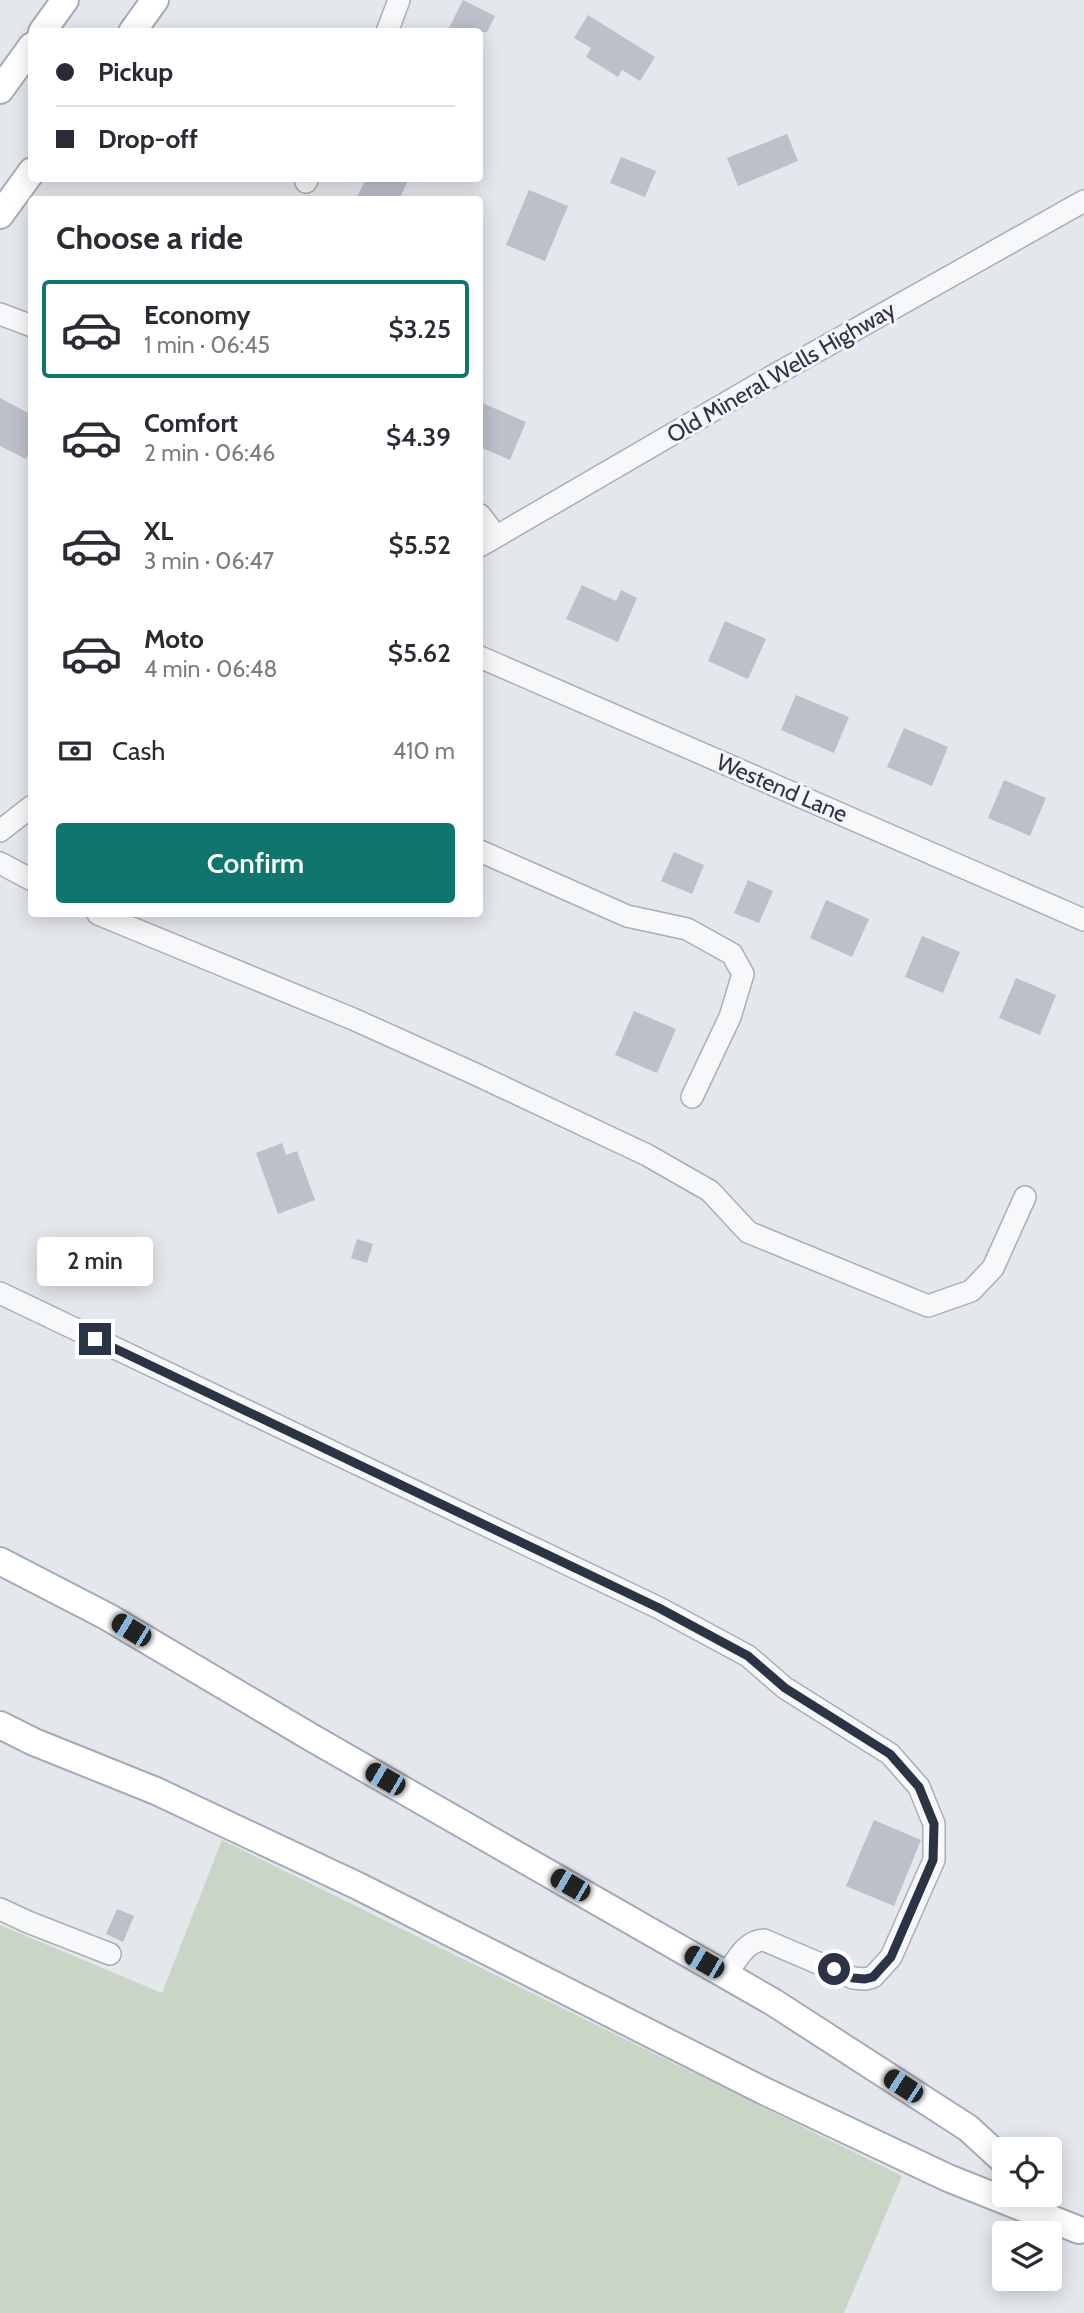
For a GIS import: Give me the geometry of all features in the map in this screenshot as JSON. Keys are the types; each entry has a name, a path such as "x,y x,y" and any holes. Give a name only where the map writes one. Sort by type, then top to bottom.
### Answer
{"main road":[{"path":"45,28 65,0"},
{"path":"135,28 155,0"},
{"path":"0,90 28,52"},
{"path":"0,215 28,176"},
{"path":"0,1561 108,1617 314,1739 773,2002 968,2127 992,2150"},
{"path":"0,1725 34,1742 156,1791 358,1886 761,2090 948,2178 1082,2231"},
{"path":"1055,2207 1082,2231"}],"street":[{"path":"389,28 400,0"},
{"name":"Old Mineral Wells Highway","path":"488,541 1084,201"},
{"path":"0,314 28,324"},
{"name":"Westend Lane","path":"483,658 1084,920"},
{"path":"0,831 28,809"},
{"path":"483,851 627,916 687,929 732,954 743,974 730,1017 692,1097"},
{"path":"0,863 28,878"},
{"path":"104,917 354,1020 647,1155 710,1191 748,1231 928,1306 971,1291 993,1268 1025,1197"},
{"path":"0,1293 659,1608 748,1656 785,1688 890,1754 919,1787 934,1824 933,1860 891,1957 873,1977 853,1978 764,1940 754,1941 745,1948 726,1975"},
{"path":"0,1909 110,1954"}],"green space":[{"path":"222,1840 902,2176 844,2313 0,2313 0,1925 162,1993"}],"building":[{"path":"463,0 495,16 487,32 483,32 483,28 449,28"},
{"path":"588,15 655,57 640,81 622,70 618,77 586,57 591,48 574,38"},
{"path":"787,134 798,161 738,186 727,158"},
{"path":"621,157 656,171 645,197 610,183"},
{"path":"365,182 407,182 401,196 357,196"},
{"path":"529,190 568,206 545,261 506,245"},
{"path":"0,398 28,413 28,456 26,459 0,446"},
{"path":"483,403 526,422 510,460 483,448"},
{"path":"582,585 616,601 621,590 637,598 618,642 566,619"},
{"path":"725,621 766,639 748,679 708,661"},
{"path":"796,695 849,717 834,753 781,730"},
{"path":"904,728 948,747 932,786 887,767"},
{"path":"1004,780 1046,798 1030,836 988,818"},
{"path":"674,852 704,865 692,894 661,881"},
{"path":"748,880 773,891 759,923 734,913"},
{"path":"826,900 869,919 852,957 810,938"},
{"path":"922,936 960,952 943,993 905,977"},
{"path":"1016,978 1056,995 1040,1035 999,1018"},
{"path":"634,1011 676,1029 657,1073 615,1055"},
{"path":"282,1143 286,1155 297,1151 315,1200 278,1214 256,1153"},
{"path":"357,1239 373,1244 367,1263 351,1258"},
{"path":"874,1820 921,1840 894,1906 846,1886"},
{"path":"117,1909 134,1916 123,1942 106,1934"}],"route":[{"path":"95,1339 659,1608 748,1656 785,1688 890,1754 919,1787 934,1824 933,1860 891,1957 873,1977 853,1978 834,1969"}]}
